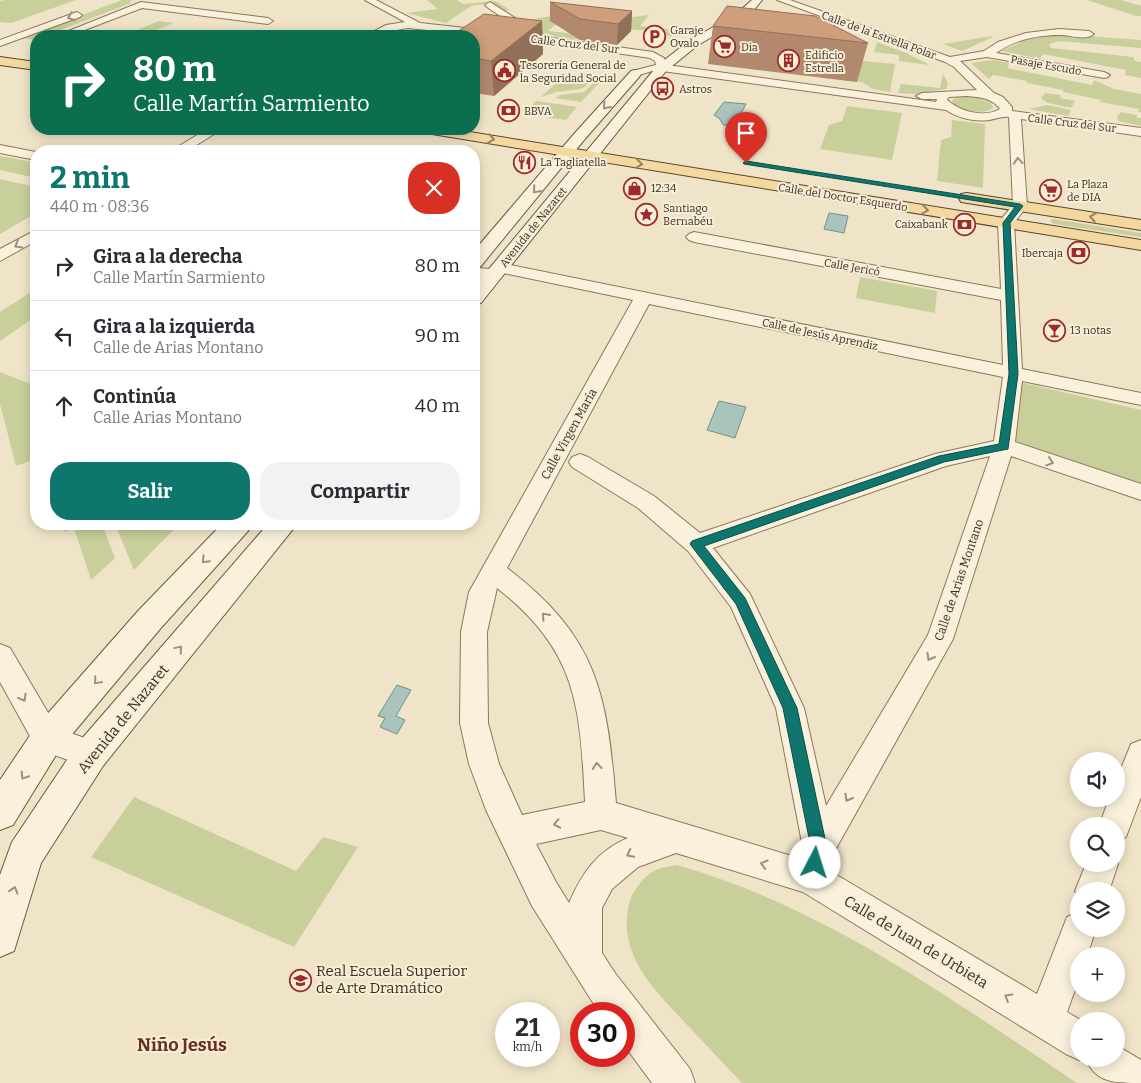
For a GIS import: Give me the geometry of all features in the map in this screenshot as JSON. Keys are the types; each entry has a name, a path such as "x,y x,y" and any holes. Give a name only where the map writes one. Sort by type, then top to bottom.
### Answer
{"main road":[{"name":"Avenida de Nazaret","path":"480,259 579,137 652,55 726,14 743,0"},
{"name":"Avenida de Nazaret","path":"480,292 662,68 682,50 735,20 755,4 757,0"},
{"path":"0,45 17,51"},
{"path":"0,60 30,65"},
{"path":"560,134 621,144"},
{"name":"Calle del Doctor Esquerdo","path":"463,135 1141,245"},
{"path":"948,195 1141,225"},
{"path":"0,812 47,739 149,620 232,530"},
{"name":"Avenida de Nazaret","path":"0,937 25,855 92,754 279,530"}],"street":[{"path":"369,0 381,8 421,26"},
{"name":"Calle de la Estrella Polar","path":"781,0 954,63 991,97 1006,107 1009,115"},
{"path":"76,30 141,5 268,21"},
{"path":"490,5 542,40"},
{"path":"381,8 383,19 381,30 398,25 421,26"},
{"path":"38,30 89,10"},
{"name":"Calle Cruz del Sur","path":"421,26 456,30"},
{"name":"Calle de la Estrella Polar","path":"954,63 987,54 1002,44 1026,36 1059,32 1089,34"},
{"path":"0,45 30,33"},
{"name":"Calle Cruz del Sur","path":"480,33 652,55"},
{"path":"0,60 17,51"},
{"name":"Pasaje Escudo","path":"987,54 1104,75"},
{"path":"652,55 660,60 662,68"},
{"path":"948,98 963,85 954,63"},
{"path":"636,73 651,68 662,68 873,96 948,98 979,94 991,97"},
{"path":"948,98 969,115 1009,115 1020,206 1006,223"},
{"name":"Calle Cruz del Sur","path":"1009,115 1141,132"},
{"path":"188,145 206,135"},
{"path":"0,149 30,155"},
{"name":"Calle de Arias Montano","path":"815,863 940,639 1004,446 1013,374 1006,223"},
{"path":"0,256 30,238"},
{"name":"Calle Jericó","path":"694,238 1009,296"},
{"name":"Calle de Jesús Aprendiz","path":"480,271 483,275 499,269 1141,399"},
{"name":"Calle Virgen María","path":"615,1002 544,894 497,799 484,764 474,723 476,681 474,632 482,592 644,298"},
{"path":"696,544 943,459 1004,446 1141,492"},
{"path":"943,459 971,466 991,484"},
{"path":"580,462 646,502 696,544 741,601 790,708 815,863"},
{"path":"493,571 521,592 550,621 568,648 579,670 590,702 592,715 601,814"},
{"path":"0,656 47,739 92,754"},
{"path":"1118,817 1141,754"},
{"name":"Calle de Juan de Urbieta","path":"514,832 601,814 676,837 815,863 1070,1035"},
{"path":"584,957 585,906 600,877 628,854 676,837"},
{"path":"1046,1020 1076,937"},
{"name":"Calle Virgen María","path":"635,1030 676,1083"},
{"path":"1117,1067 1141,1083"}],"green space":[{"path":"76,0 11,23 0,22 0,1"},
{"path":"122,0 133,0 129,2 131,3 61,30 42,30"},
{"path":"427,0 457,0 463,4 495,1 510,10 504,11 491,3 471,6 446,23 406,13 438,9"},
{"path":"1087,0 1121,0 1141,6 1141,16 1136,16"},
{"path":"566,15 548,31 587,35 582,40 543,35 520,21"},
{"path":"649,15 640,26 678,30 672,36 659,35 660,32 597,26 601,21"},
{"path":"159,21 173,23 157,30 137,30"},
{"path":"1060,34 1141,40 1141,48 1059,41 1049,44 1051,48 1133,57 1135,61 1141,62 1141,78 1125,75 1126,70 1043,54 1040,59 1001,51 1029,39"},
{"path":"30,35 30,39 21,38"},
{"path":"992,36 962,51 943,44"},
{"path":"877,42 930,65 899,61 899,55 874,52"},
{"path":"992,60 1010,63 1007,68 1092,85 1094,80 1114,89 1141,94 1141,112 1138,112 1139,109 1100,102 1101,100 1027,83 1027,81 993,75 989,79 971,63"},
{"path":"862,61 895,64 890,92 873,89 862,82 822,78 829,62"},
{"path":"566,74 592,78 585,87 580,89 556,92 541,97"},
{"path":"943,74 948,83 946,89 915,94 898,93 901,84 940,88"},
{"path":"599,78 603,79 581,102 555,98 560,95 584,92"},
{"path":"1045,93 1061,95 1060,98 1075,101 1071,108 1048,103 1041,98"},
{"path":"958,97 976,97 991,103 993,108 978,112 962,109 953,103 952,100"},
{"path":"536,101 577,107 566,120 524,114"},
{"path":"1047,105 1071,110 1068,116 1029,109"},
{"path":"847,106 902,113 892,160 820,149 829,125 842,121"},
{"path":"1121,112 1137,115 1137,118 1141,118 1141,126 1118,121 1117,117"},
{"path":"952,120 985,124 983,188 937,181 941,140 951,137"},
{"path":"0,156 30,161 30,177 0,170"},
{"path":"0,179 30,186 30,216 0,234"},
{"path":"1053,219 1141,233 1141,237 1054,224 1050,221"},
{"path":"860,277 937,291 935,313 856,298"},
{"path":"30,293 30,320 0,341 0,312"},
{"path":"0,372 30,384 30,461 16,466 0,404"},
{"path":"1019,382 1141,410 1141,484 1011,444"},
{"path":"75,530 104,530 115,558 91,580"},
{"path":"117,530 173,530 134,570"},
{"path":"134,797 296,871 323,837 358,847 294,947 91,857"},
{"path":"677,865 732,883 784,905 835,930 934,988 1077,1083 742,1083 656,991 637,964 631,949 627,934 627,917 632,895 647,875 662,868"}],"water":[{"path":"724,102 746,104 735,125 723,125 720,119 714,115"},
{"path":"829,213 848,216 844,233 824,229"},
{"path":"719,401 746,407 735,438 707,430"},
{"path":"397,685 411,690 396,716 405,720 397,734 380,727 385,718 378,716"}],"building":[{"path":"550,2 632,11 618,24 580,19"},
{"path":"727,6 815,16 868,43 713,26"},
{"path":"484,14 542,21 491,61 480,59 480,30 460,30"}],"place":[{"name":"Garaje Ovalo","path":"654,36"},
{"name":"Dia","path":"725,47"},
{"name":"Edificio Estrella","path":"789,61"},
{"name":"Tesorería General de la Seguridad Social","path":"504,71"},
{"name":"Astros","path":"663,89"},
{"name":"BBVA","path":"508,111"},
{"name":"La Tagliatella","path":"524,162"},
{"name":"12:34","path":"635,188"},
{"name":"La Plaza de DIA","path":"1051,190"},
{"name":"Santiago Bernabéu","path":"647,214"},
{"name":"Caixabank","path":"964,224"},
{"name":"Ibercaja","path":"1079,253"},
{"name":"13 notas","path":"1054,330"},
{"name":"Real Escuela Superior de Arte Dramático","path":"300,980"}],"district":[{"name":"Niño Jesús","path":"182,1045"}],"route":[{"path":"746,163 1020,206 1006,223 1013,374 1004,446 943,459 796,508 696,544 741,601 790,708 819,848 815,863"}]}
